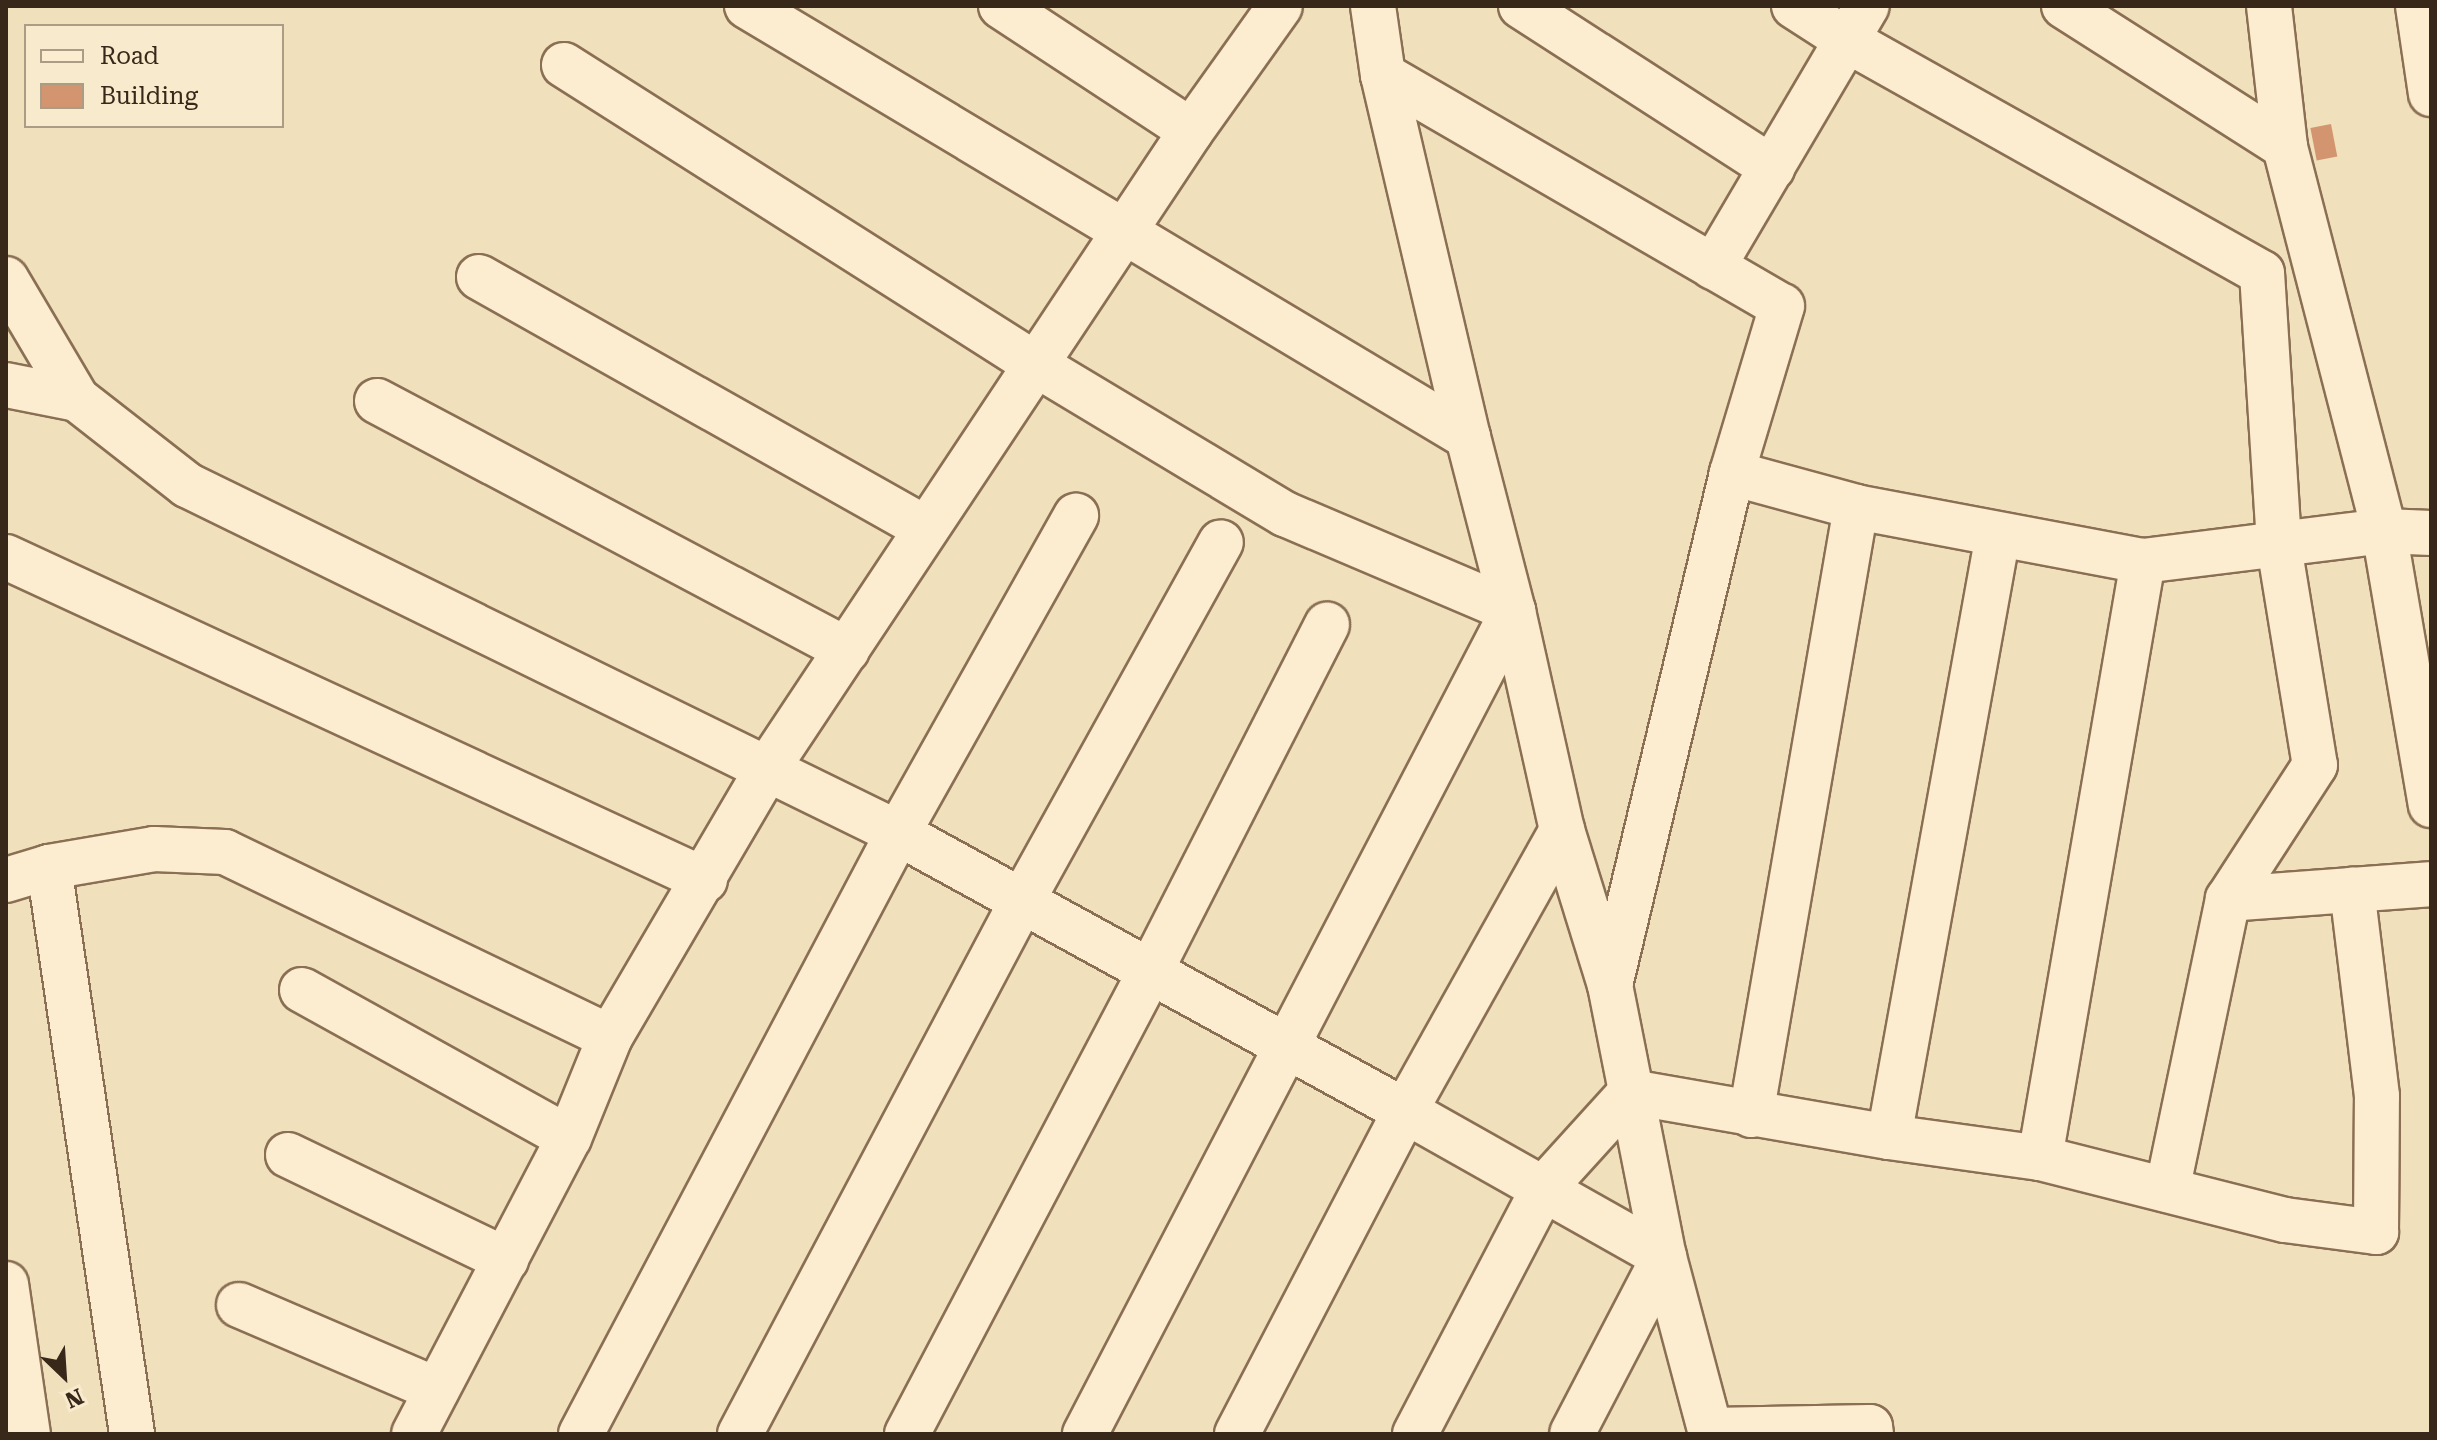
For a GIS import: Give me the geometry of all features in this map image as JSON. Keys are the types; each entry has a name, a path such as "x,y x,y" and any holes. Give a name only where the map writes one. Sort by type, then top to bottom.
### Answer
{"street":[{"path":"747,6 1468,437"},
{"path":"1001,6 1191,131"},
{"path":"1373,6 1383,75 1468,437 1513,611 1562,830 1610,985 1664,1257 1711,1432 1870,1427 1871,1434"},
{"path":"1521,6 1772,168"},
{"path":"1794,6 1856,23 2262,273 2279,546 2315,765 2228,899 2167,1190"},
{"path":"2064,6 2285,147"},
{"path":"2269,6 2285,147 2384,531 2431,805"},
{"path":"2418,6 2431,94"},
{"path":"414,1434 569,1138 610,1037 705,880 767,769 1191,131 1262,12"},
{"path":"1713,267 1856,23"},
{"path":"564,65 1035,364 1285,514 1513,611"},
{"path":"1383,75 1782,306 1732,473 1610,985"},
{"path":"479,277 925,528"},
{"path":"6,279 77,399 187,485 898,833 1287,1045 1664,1257"},
{"path":"6,385 77,399"},
{"path":"377,401 847,650"},
{"path":"1732,473 1856,507 2143,561 2384,531 2431,533"},
{"path":"1751,1115 1856,507"},
{"path":"581,1434 898,833 1076,516"},
{"path":"1889,1137 1998,535"},
{"path":"740,1434 1022,901 1221,542"},
{"path":"6,557 705,880"},
{"path":"2040,1158 2143,561"},
{"path":"1085,1434 1513,611"},
{"path":"907,1434 1150,972 1327,624"},
{"path":"1237,1434 1405,1111 1562,830"},
{"path":"6,880 49,867 154,849 225,852 610,1037"},
{"path":"49,867 132,1434"},
{"path":"2228,899 2431,884"},
{"path":"1631,1092 1751,1115 2040,1158 2285,1220 2376,1232 2377,1096 2352,890"},
{"path":"302,990 569,1138"},
{"path":"1415,1434 1543,1189 1631,1092"},
{"path":"288,1155 506,1260"},
{"path":"1572,1434 1664,1257"},
{"path":"6,1284 28,1434"},
{"path":"239,1305 437,1390"}],"building":[{"path":"2331,124 2337,156 2317,160 2310,128"}]}
